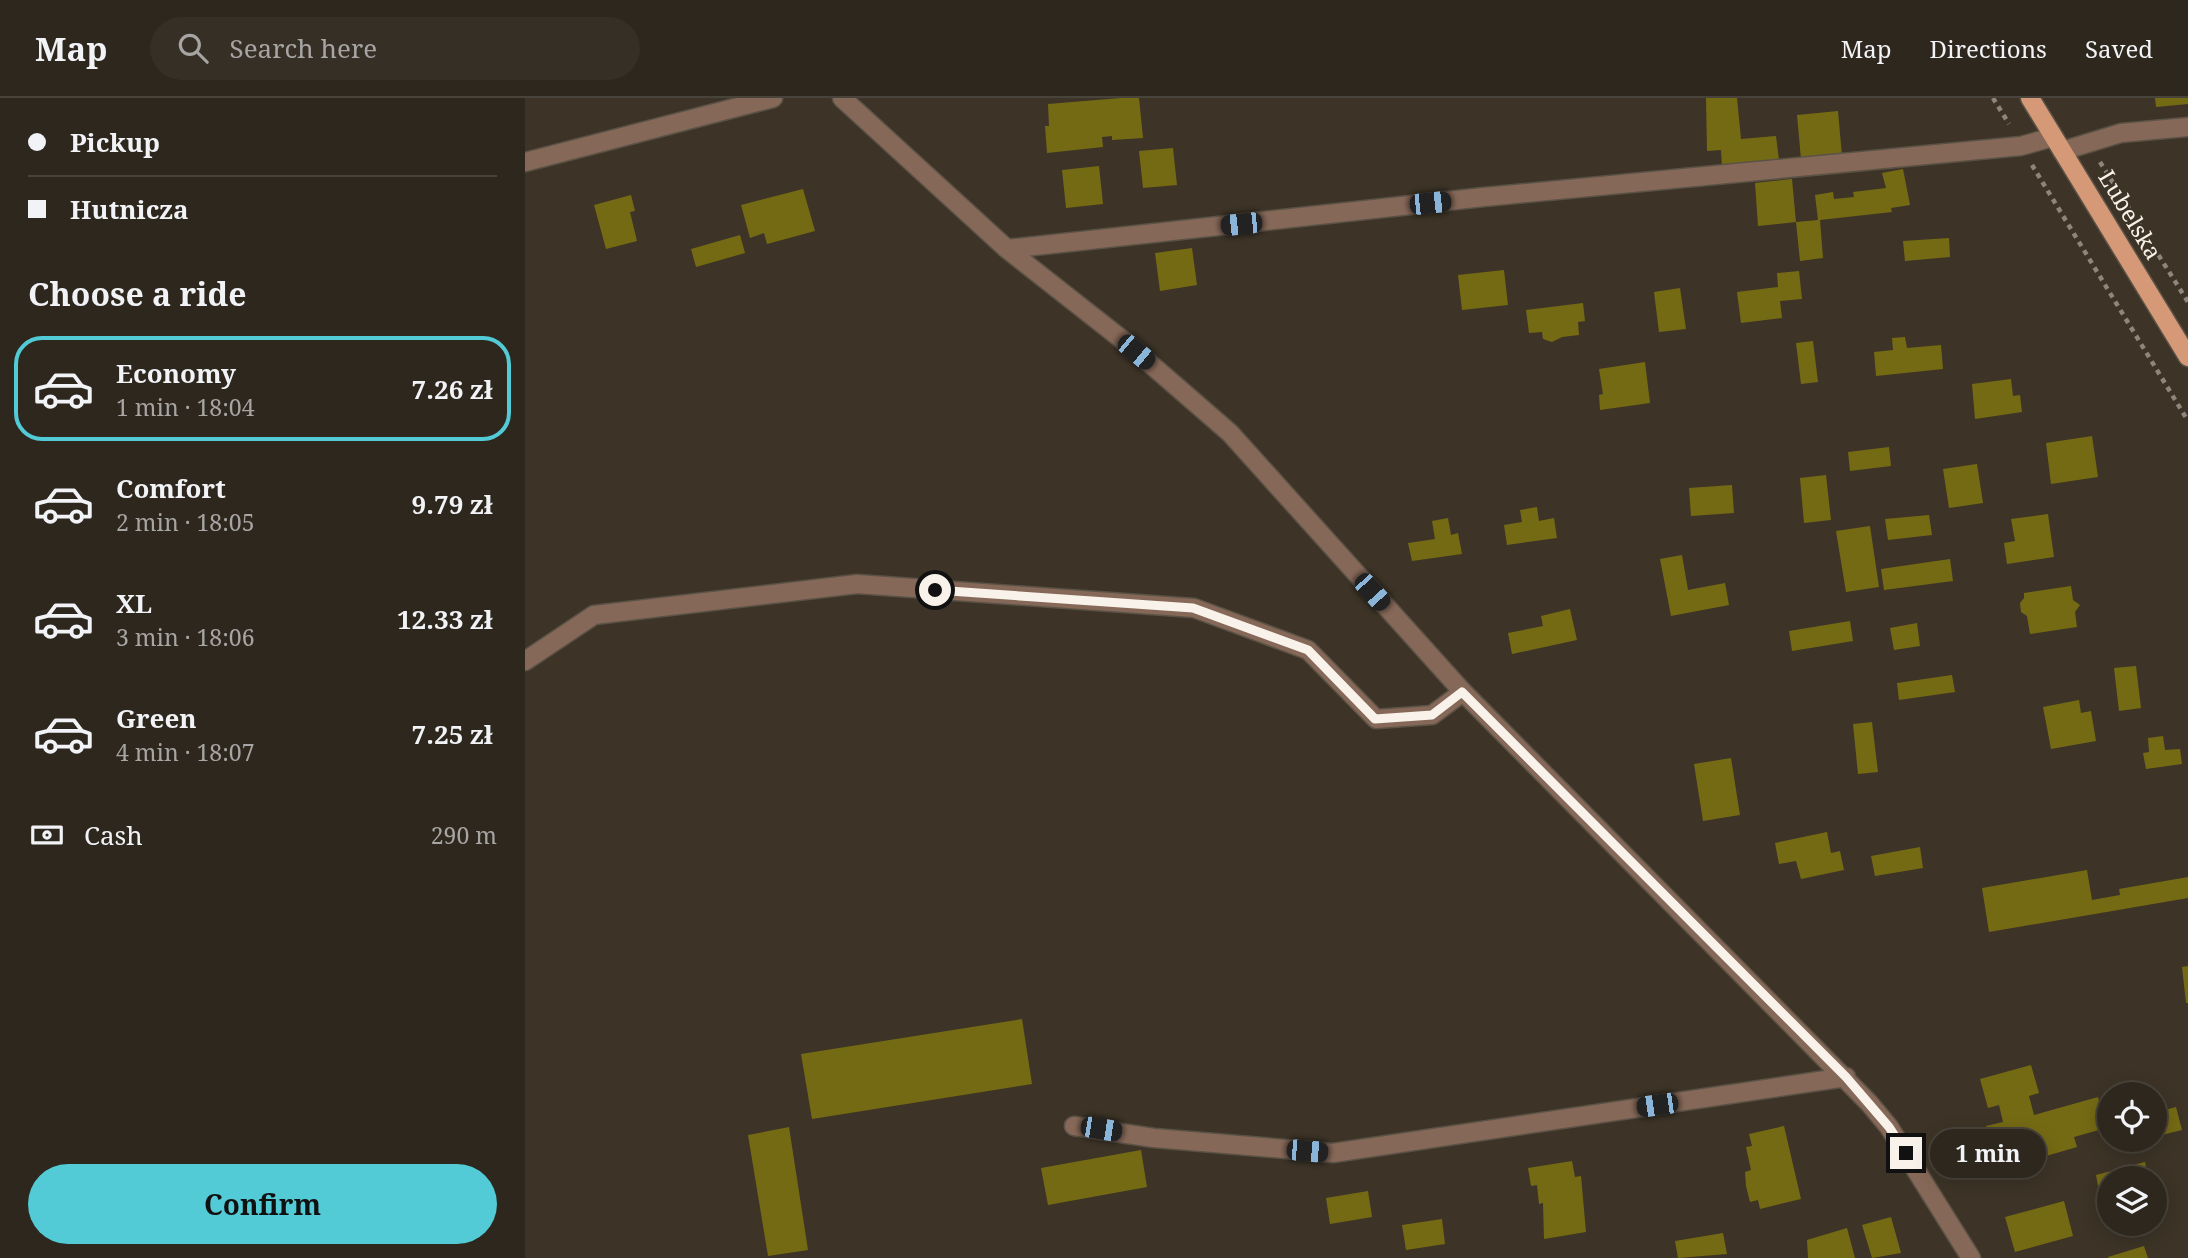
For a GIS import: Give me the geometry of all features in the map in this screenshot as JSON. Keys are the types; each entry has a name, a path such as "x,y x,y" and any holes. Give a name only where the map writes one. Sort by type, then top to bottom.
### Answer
{"main road":[{"name":"Lubelska","path":"2030,98 2188,357"}],"street":[{"path":"525,162 773,98"},
{"path":"842,98 1007,249 1124,341 1230,432 1462,692 1846,1077 1889,1127 1971,1258"},
{"path":"1007,249 1484,197 2058,144 2120,133 2188,127"},
{"path":"525,661 594,615 857,584 1193,608 1308,650 1375,719 1432,715 1462,692"},
{"path":"1074,1126 1154,1138 1333,1153 1846,1077"}],"path":[{"path":"1993,98 2188,421"},
{"path":"2098,158 2188,302"}],"building":[{"path":"1139,98 1143,138 1112,140 1112,136 1102,137 1103,147 1047,153 1045,126 1049,126 1048,104"},
{"path":"1706,98 1737,98 1741,139 1776,136 1779,160 1722,166 1721,150 1707,151"},
{"path":"2155,98 2188,98 2188,104 2156,107"},
{"path":"1838,111 1842,156 1801,159 1797,115"},
{"path":"1173,148 1177,185 1143,188 1139,151"},
{"path":"1099,166 1103,204 1066,208 1062,170"},
{"path":"1903,169 1910,205 1891,208 1892,212 1820,220 1823,258 1800,261 1796,222 1818,220 1815,195 1833,192 1834,199 1854,197 1853,192 1886,188 1882,173"},
{"path":"1792,179 1796,222 1758,226 1755,183"},
{"path":"803,189 815,231 767,244 764,233 750,238 741,205"},
{"path":"631,195 635,211 630,212 637,241 606,249 594,205"},
{"path":"740,235 745,253 696,267 691,249"},
{"path":"1949,238 1950,257 1905,261 1903,241"},
{"path":"1192,248 1197,285 1160,291 1155,253"},
{"path":"1504,270 1508,305 1462,310 1458,275"},
{"path":"1799,271 1802,299 1780,301 1782,318 1741,323 1737,292 1778,287 1777,273"},
{"path":"1680,288 1686,329 1659,332 1654,292"},
{"path":"1583,303 1585,321 1578,322 1579,335 1562,337 1552,342 1543,339 1542,332 1529,333 1526,310"},
{"path":"1905,337 1907,348 1941,345 1943,369 1876,376 1874,352 1893,350 1892,338"},
{"path":"1813,341 1818,382 1801,384 1796,343"},
{"path":"1645,362 1650,403 1600,410 1599,395 1603,394 1599,369"},
{"path":"2011,379 2013,396 2020,395 2022,412 1975,419 1972,384"},
{"path":"2092,436 2098,477 2051,484 2046,443"},
{"path":"1889,447 1891,466 1850,471 1848,452"},
{"path":"1977,464 1983,503 1949,508 1943,469"},
{"path":"1826,475 1831,520 1804,523 1800,478"},
{"path":"1732,485 1734,513 1691,516 1689,488"},
{"path":"1537,507 1539,521 1554,518 1557,538 1507,545 1504,525 1522,522 1520,510"},
{"path":"2048,514 2054,557 2007,564 2004,543 2015,541 2011,519"},
{"path":"1929,515 1932,535 1888,540 1885,519"},
{"path":"1448,518 1451,535 1458,533 1462,554 1412,561 1408,543 1435,539 1432,521"},
{"path":"1870,526 1879,587 1846,592 1836,531"},
{"path":"1682,555 1688,590 1725,583 1729,605 1671,616 1660,559"},
{"path":"1950,559 1953,581 1884,590 1881,569"},
{"path":"2071,586 2073,600 2080,605 2075,612 2077,627 2030,634 2027,616 2021,612 2020,603 2024,593"},
{"path":"1570,609 1577,640 1512,654 1508,633 1543,626 1541,616"},
{"path":"1850,621 1853,641 1792,651 1789,631"},
{"path":"1917,623 1920,646 1894,650 1890,628"},
{"path":"2136,666 2141,708 2119,711 2114,668"},
{"path":"1952,675 1955,692 1899,700 1897,683"},
{"path":"2079,700 2081,713 2091,711 2096,741 2051,749 2043,707"},
{"path":"1872,722 1878,772 1858,774 1853,724"},
{"path":"2163,736 2165,750 2180,749 2182,764 2146,769 2143,753 2149,752 2148,738"},
{"path":"1731,758 1740,815 1703,821 1694,764"},
{"path":"1827,832 1831,853 1840,851 1844,870 1801,879 1796,861 1779,864 1775,843"},
{"path":"1920,847 1923,868 1875,876 1871,856"},
{"path":"2087,870 2092,900 2120,895 2119,889 2188,877 2188,898 1989,932 1982,888"},
{"path":"2188,966 2188,1003 2186,1003 2182,967"},
{"path":"1022,1019 1032,1084 812,1119 801,1054"},
{"path":"2031,1065 2039,1093 2029,1096 2034,1115 2097,1097 2097,1131 2074,1137 2077,1147 2036,1159 2033,1147 1995,1158 1986,1126 2003,1122 1999,1105 1988,1108 1980,1079"},
{"path":"2176,1107 2182,1130 2167,1134 2167,1109"},
{"path":"1784,1126 1801,1199 1760,1209 1758,1200 1750,1202 1746,1186 1745,1172 1751,1170 1746,1147 1752,1146 1749,1134"},
{"path":"789,1127 808,1250 768,1256 748,1135"},
{"path":"1141,1150 1147,1187 1048,1205 1041,1168"},
{"path":"1572,1161 1575,1177 1581,1176 1586,1232 1544,1239 1543,1203 1539,1204 1537,1185 1531,1186 1528,1168"},
{"path":"2145,1162 2146,1166 2130,1166"},
{"path":"1368,1191 1372,1217 1330,1224 1326,1198"},
{"path":"2064,1201 2073,1236 2015,1252 2005,1217"},
{"path":"1891,1217 1901,1253 1872,1258 1862,1225"},
{"path":"1442,1219 1445,1244 1406,1250 1402,1225"},
{"path":"1847,1228 1855,1258 1808,1258 1807,1240"},
{"path":"1723,1233 1727,1254 1678,1258 1675,1241"},
{"path":"2144,1246 2148,1258 2108,1258 2108,1257"}],"route":[{"path":"935,590 1193,608 1308,650 1375,719 1432,715 1462,692 1846,1077 1889,1127 1906,1153"}]}
